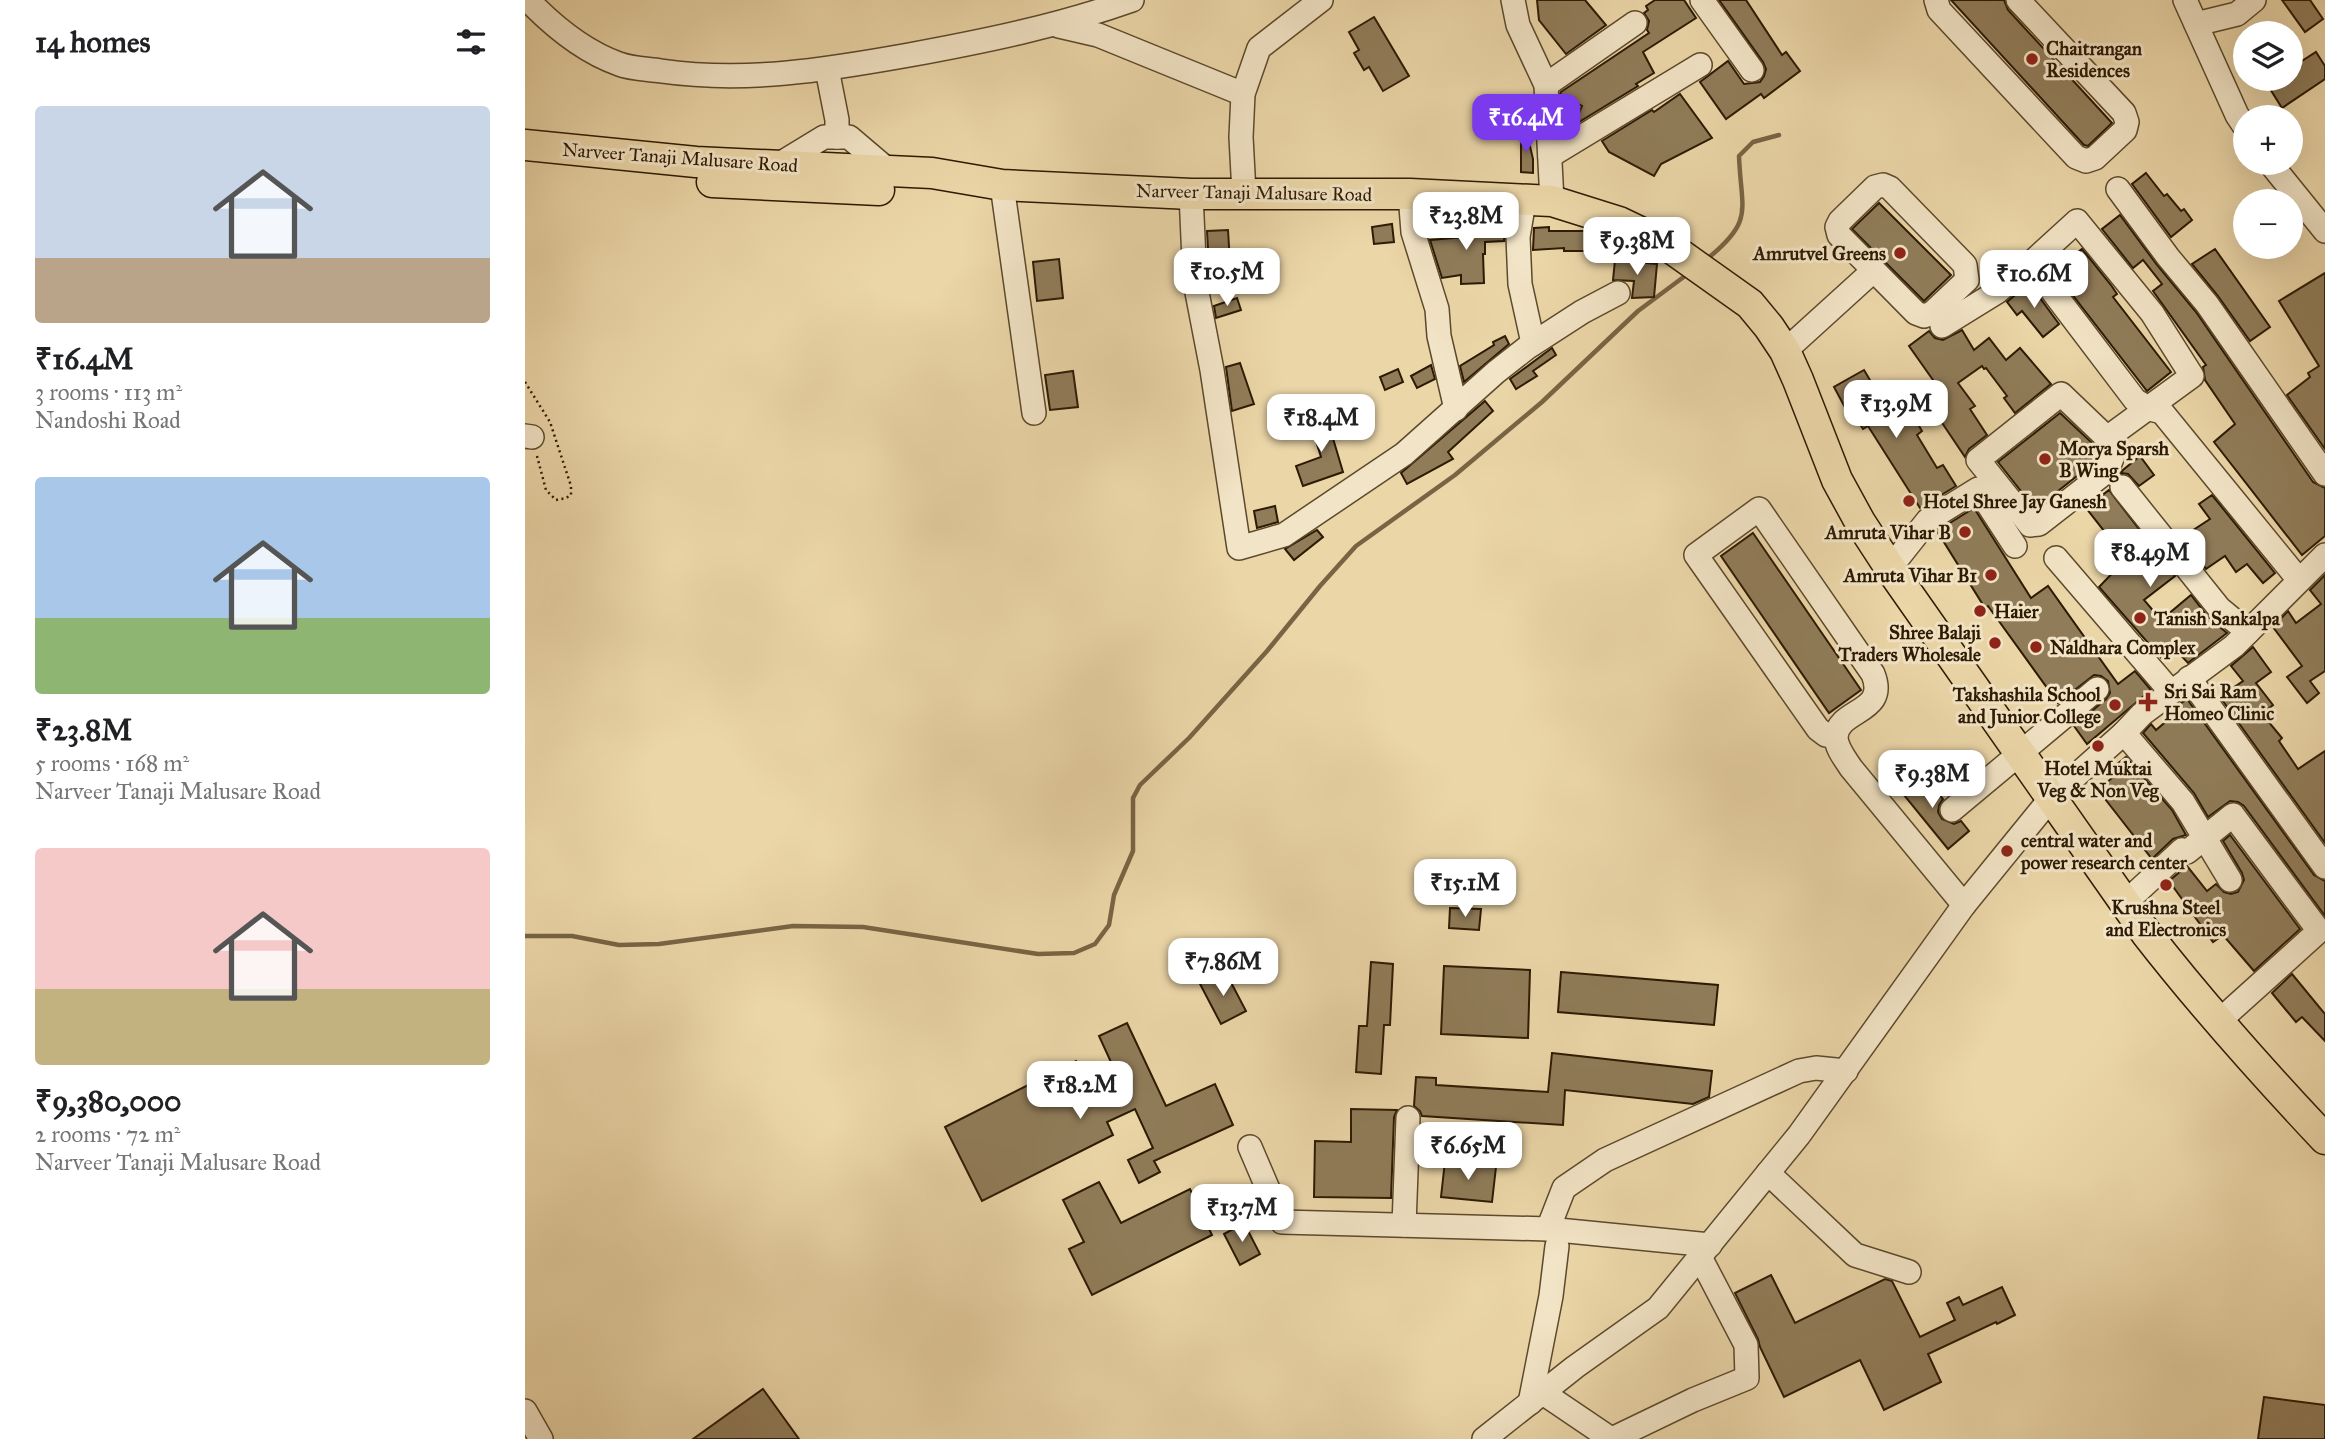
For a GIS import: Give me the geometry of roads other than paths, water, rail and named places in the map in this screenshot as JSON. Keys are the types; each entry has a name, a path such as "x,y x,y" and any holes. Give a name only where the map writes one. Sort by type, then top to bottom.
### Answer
{"main road":[{"name":"Narveer Tanaji Malusare Road","path":"525,145 696,162 932,173 1002,185 1191,194 1411,194 1538,201 1619,222 1667,245 1750,304 1785,351 1837,480 1890,568 2125,903 2186,984 2325,1139"},
{"name":"Narveer Tanaji Malusare Road","path":"525,166 790,187 933,192 1002,185"}],"street":[{"path":"528,0 586,48 620,65 702,76 827,69 985,41 1054,25 1132,0"},
{"path":"1244,193 1241,137 1243,94 1259,48 1321,0"},
{"path":"1513,0 1518,25 1546,85 1550,156 1538,201 1518,237 1520,284 1533,343 1531,345"},
{"path":"1702,0 1752,70"},
{"path":"1935,0 1940,10 2076,157 2086,161 2095,158 2125,130 2127,121 2124,113 2018,0"},
{"path":"2185,0 2233,106"},
{"path":"2196,24 2237,14 2254,0"},
{"path":"1098,35 1102,11"},
{"path":"1546,85 1635,23"},
{"path":"1054,25 1098,35 1243,94"},
{"path":"1550,156 1700,65"},
{"path":"827,69 838,137"},
{"path":"778,164 824,137 849,137 888,171"},
{"path":"2280,175 2325,231"},
{"path":"1002,185 1034,413"},
{"path":"1883,186 1890,188 1947,245 1965,265 1967,272 1966,280 1932,313 1924,316 1916,313 1873,271 1839,235 1837,227 1875,187 1883,186"},
{"path":"2118,189 2207,304 2325,474"},
{"path":"1191,194 1195,282 1212,370 1238,548 1285,535 1404,454 1496,372 1531,345 1582,312 1618,293"},
{"path":"1411,194 1413,232 1437,309 1439,336 1456,409"},
{"path":"1942,326 1997,292 2077,221 2152,313 2192,376 2107,438"},
{"path":"2031,263 2135,400 2150,409 2162,412 2299,580"},
{"path":"1785,351 1873,271"},
{"path":"2061,394 2107,438 2112,458 2107,471 2039,524 2030,525 1978,460 2061,394"},
{"path":"2122,487 2219,608 2248,632"},
{"path":"1890,568 1928,520 1978,489 2015,546"},
{"path":"1836,737 1826,735 1818,729 1696,555 1759,509 1877,683 1877,693 1873,701 1844,723 1836,737 1838,747 1851,768 1964,905"},
{"path":"2056,558 2180,685 2325,867"},
{"path":"1484,1439 1658,1308 1769,1173 1846,1071 1964,905 2051,798 2142,714 2234,646 2299,580 2323,561"},
{"path":"1952,810 2097,689"},
{"path":"2124,733 2183,802 2229,880"},
{"path":"2125,903 2182,850 2187,852 2233,815 2319,931 2218,1022"},
{"path":"1537,1397 1551,1296 1553,1238 1565,1188 1605,1160 1799,1071 1816,1068 1846,1071"},
{"path":"1404,1225 1408,1118"},
{"path":"1251,1147 1282,1222 1404,1225 1705,1251"},
{"path":"1769,1173 1855,1255 1909,1272"},
{"path":"1537,1397 1611,1439 1747,1378 1746,1345 1705,1251"},
{"path":"525,1411 541,1439"}],"waterway":[{"path":"1707,259 1733,234 1739,224 1742,214 1739,156 1753,142 1779,135"},
{"path":"525,936 572,936 619,945 659,944 793,926 863,927 1038,954 1074,953 1095,944 1109,925 1114,895 1133,851 1133,798 1140,785 1189,738 1356,546 1455,475 1542,402 1638,311 1689,273"}],"place":[{"name":"Chaitrangan Residences","path":"2032,59"},
{"name":"Amrutvel Greens","path":"1900,253"},
{"name":"Morya Sparsh B Wing","path":"2045,459"},
{"name":"Hotel Shree Jay Ganesh","path":"1909,501"},
{"name":"Amruta Vihar B","path":"1965,532"},
{"name":"Amruta Vihar B1","path":"1991,575"},
{"name":"Haier","path":"1980,611"},
{"name":"Tanish Sankalpa","path":"2140,618"},
{"name":"Shree Balaji Traders Wholesale","path":"1995,643"},
{"name":"Naldhara Complex","path":"2036,647"},
{"name":"Sri Sai Ram Homeo Clinic","path":"2148,702"},
{"name":"Takshashila School and Junior College","path":"2115,705"},
{"name":"Hotel Muktai Veg & Non Veg","path":"2098,746"},
{"name":"central water and power research center","path":"2007,851"},
{"name":"Krushna Steel and Electronics","path":"2166,885"}]}
